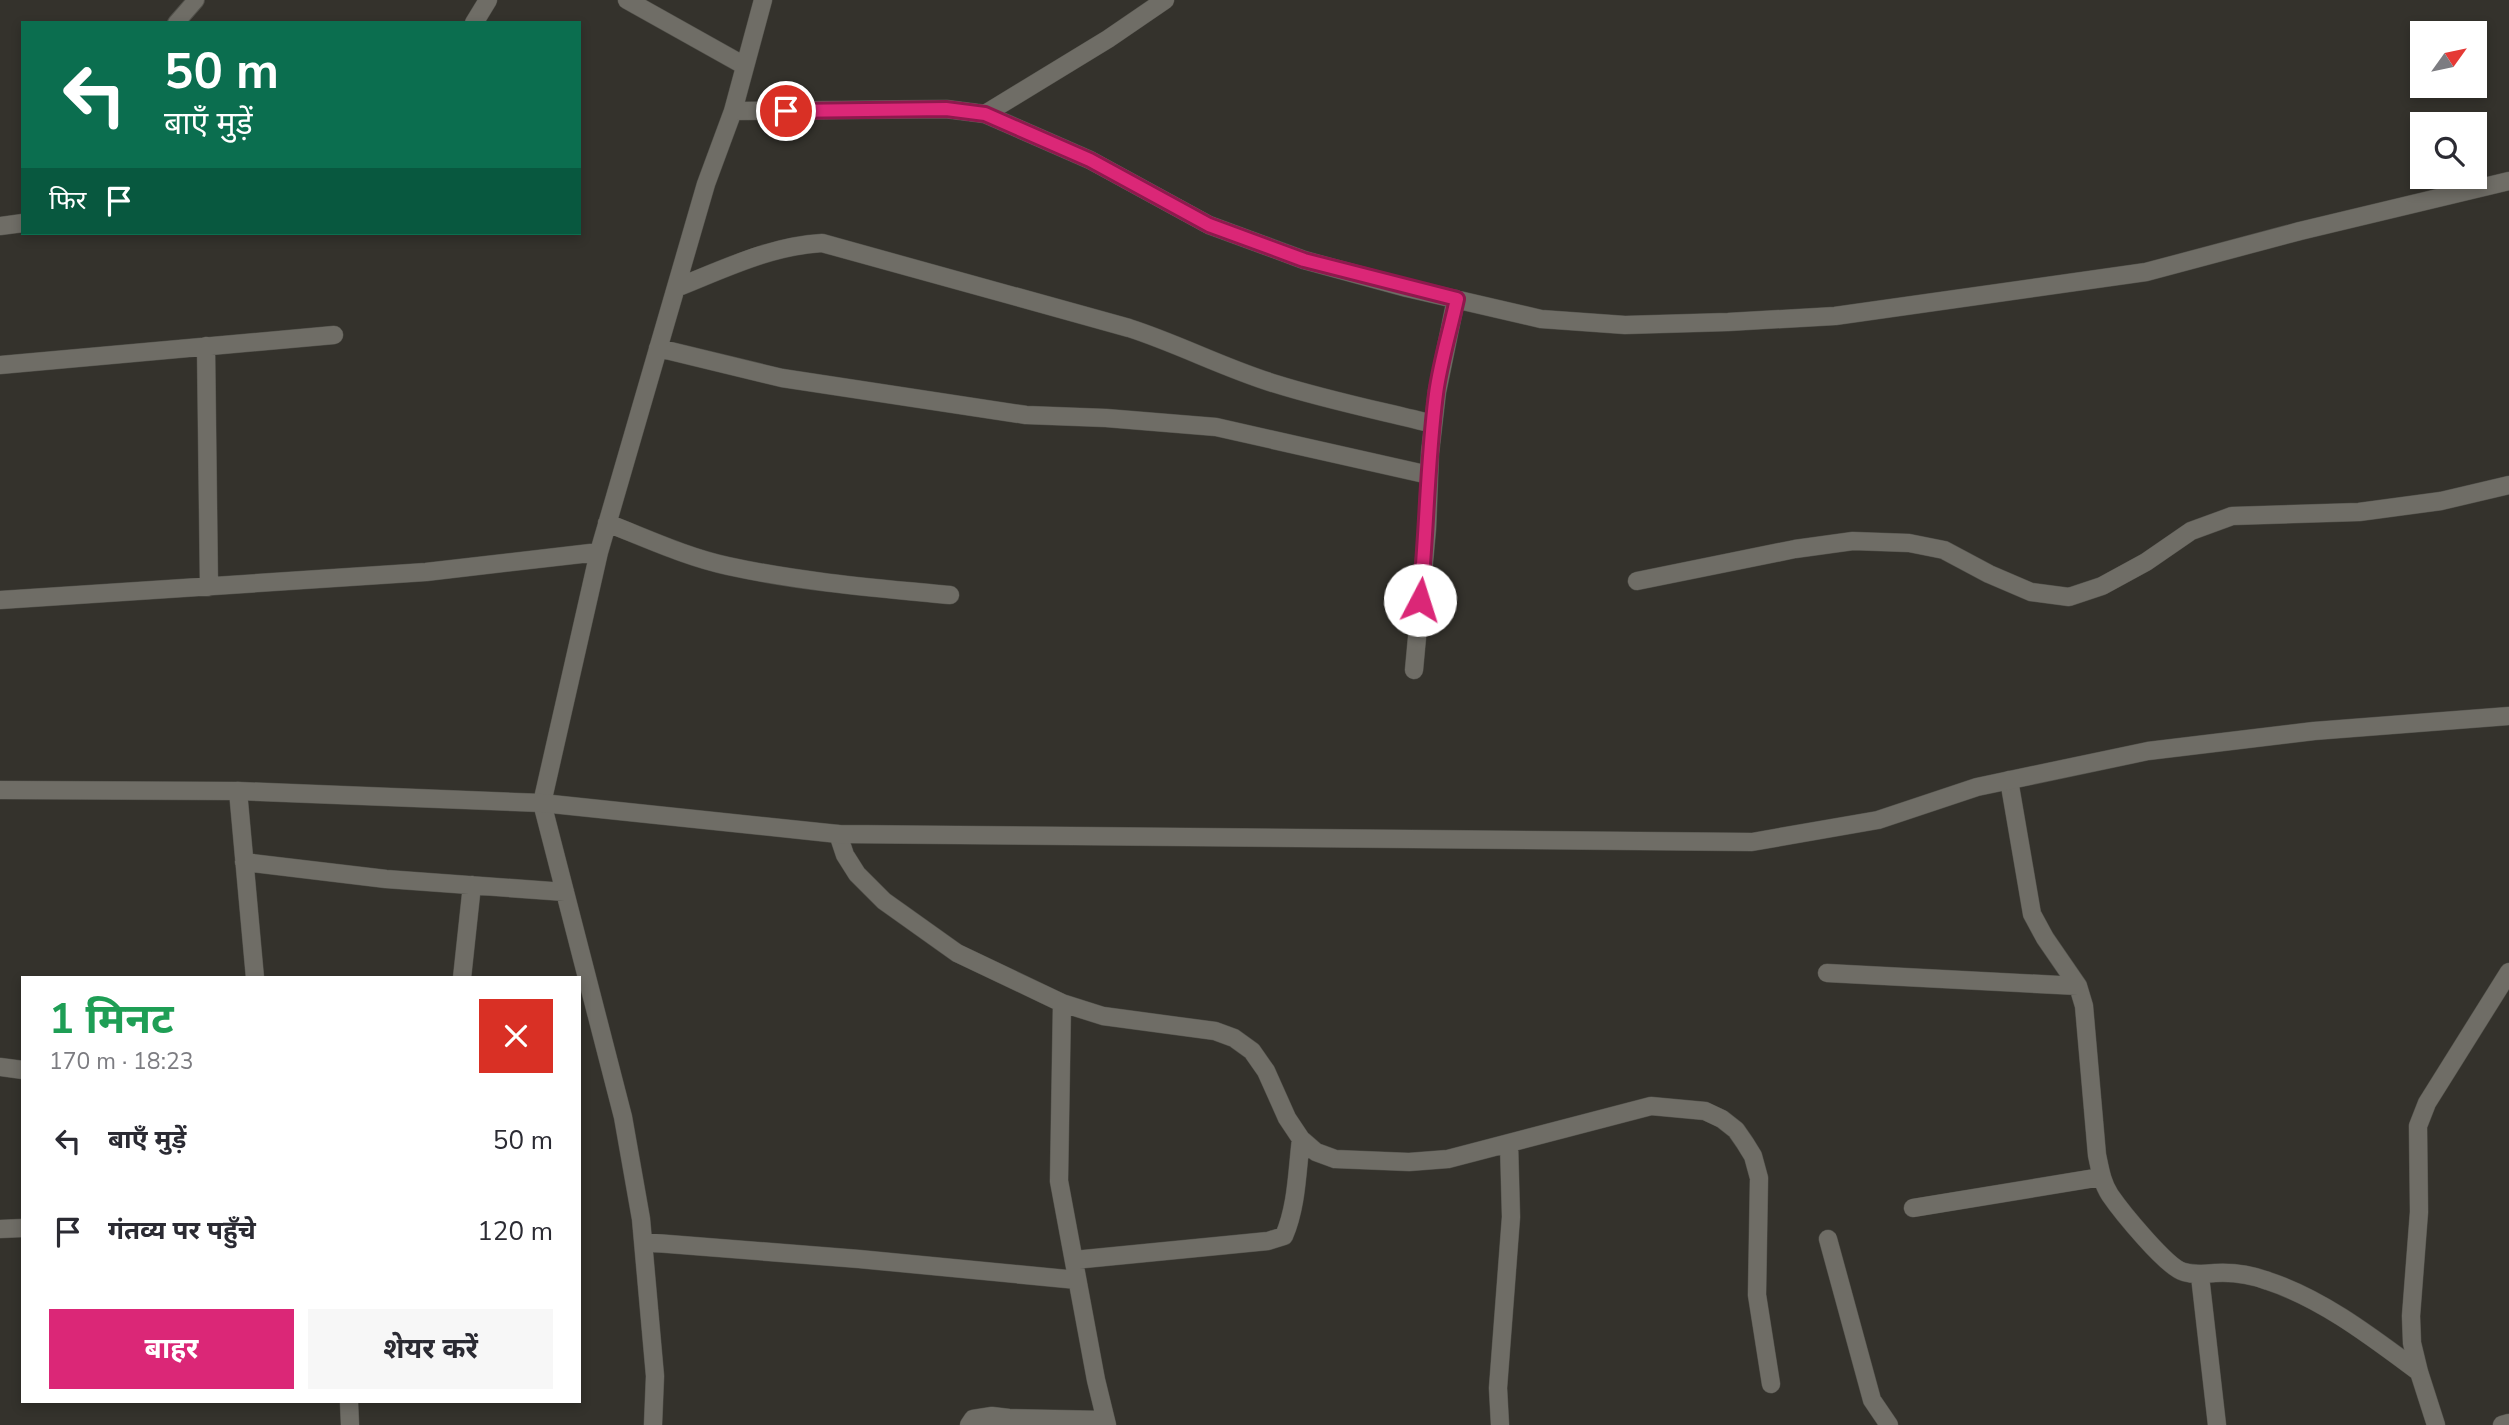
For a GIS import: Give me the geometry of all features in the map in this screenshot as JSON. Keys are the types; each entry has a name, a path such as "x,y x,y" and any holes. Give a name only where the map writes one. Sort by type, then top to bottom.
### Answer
{"street":[{"path":"475,21 488,0"},
{"path":"627,0 745,66"},
{"path":"653,1425 655,1376 643,1242 623,1116 542,803 598,552 706,184 733,111 763,0"},
{"path":"985,114 1108,39 1165,0"},
{"path":"733,111 946,109 985,114 1090,160 1209,225 1304,260 1541,319 1625,325 1835,316 2146,272 2300,231 2509,181"},
{"path":"0,226 21,223"},
{"path":"676,288 767,252 800,244 822,243 1129,328 1167,340 1275,384 1433,424"},
{"path":"1414,670 1427,529 1433,424 1437,391 1457,299"},
{"path":"0,365 334,335"},
{"path":"206,346 209,587"},
{"path":"658,348 782,378 1026,415 1216,427 1429,475"},
{"path":"1637,581 1795,549 1853,541 1909,543 1944,550 2031,592 2069,597 2102,586 2191,531 2232,516 2359,512 2441,501 2509,485"},
{"path":"607,523 702,559 728,566 852,586 950,595"},
{"path":"0,600 426,572 598,552"},
{"path":"0,790 238,791 542,803 838,834 1752,842 1878,820 1977,787 2148,751 2215,741 2509,716"},
{"path":"2009,780 2032,914 2078,986 2084,1006 2097,1155 2101,1178 2109,1194 2155,1250 2179,1271 2200,1276 2216,1273 2267,1280 2297,1293 2367,1333 2419,1372"},
{"path":"238,791 255,976"},
{"path":"838,834 845,855 857,874 884,901 957,953 1062,1003 1103,1016 1215,1031 1234,1038 1252,1051 1266,1071 1287,1118 1301,1139 1316,1152 1335,1159 1409,1162 1448,1159 1651,1106 1705,1111 1722,1119 1736,1130 1753,1156 1759,1178 1757,1295 1771,1384"},
{"path":"244,862 386,878 565,892"},
{"path":"462,976 472,885"},
{"path":"2436,1425 2412,1343 2411,1316 2419,1212 2418,1126 2427,1103 2509,972"},
{"path":"1827,973 2078,986"},
{"path":"969,1425 973,1419 992,1416 1009,1419 1106,1422 1059,1181 1062,1003"},
{"path":"0,1067 21,1070"},
{"path":"1074,1260 1268,1241 1284,1236 1293,1206 1301,1139"},
{"path":"1500,1425 1498,1388 1511,1217 1509,1143"},
{"path":"1913,1208 2101,1178"},
{"path":"0,1230 21,1228"},
{"path":"1828,1238 1872,1400 1889,1425"},
{"path":"643,1242 1077,1280"},
{"path":"2200,1276 2217,1425"},
{"path":"349,1403 350,1425"},
{"path":"2502,1425 2509,1423"}],"lane":[{"path":"178,21 196,0"}],"route":[{"path":"786,111 946,109 985,114 1090,160 1209,225 1304,260 1457,299 1437,391 1420,600"}]}
